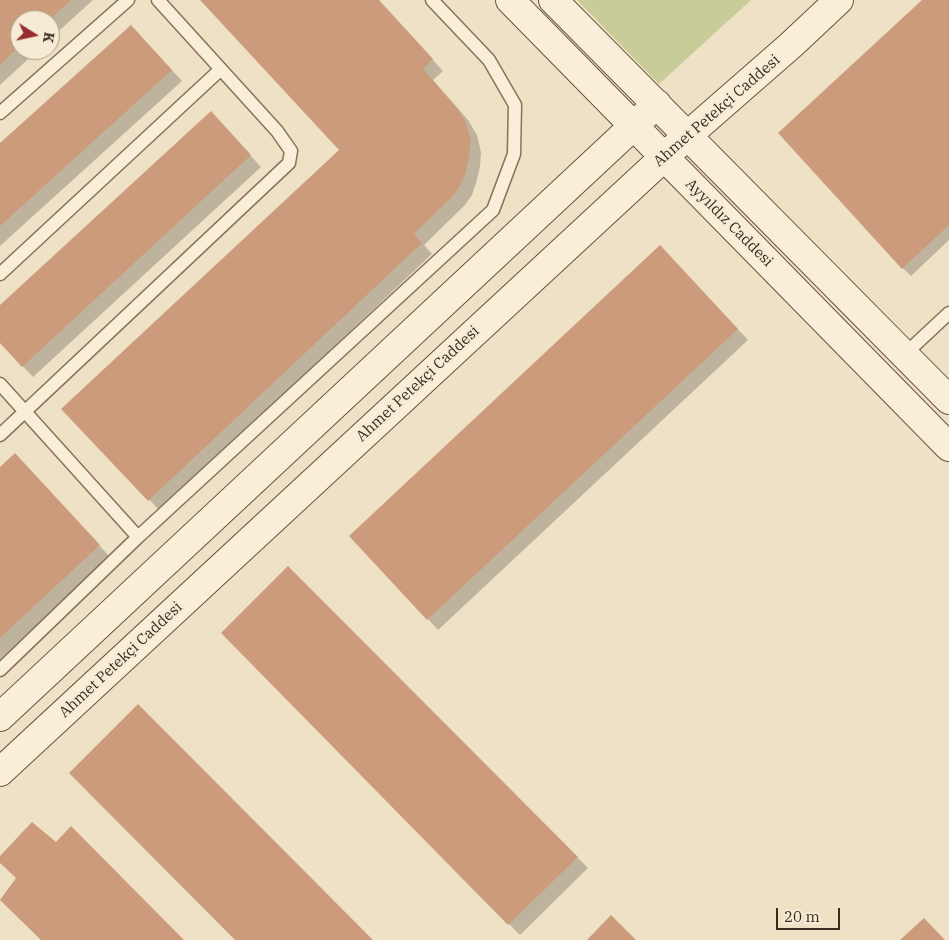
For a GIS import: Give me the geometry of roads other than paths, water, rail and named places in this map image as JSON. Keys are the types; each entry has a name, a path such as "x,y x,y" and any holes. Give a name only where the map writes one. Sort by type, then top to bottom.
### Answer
{"street":[{"name":"Ayyıldız Caddesi","path":"510,0 949,447"},
{"path":"553,0 949,400"},
{"name":"Ahmet Petekçi Caddesi","path":"0,772 664,157 792,45 840,0"},
{"path":"0,717 657,104"}],"lane":[{"path":"0,113 128,0"},
{"path":"0,435 289,163 291,151 277,131 158,0"},
{"path":"0,670 138,537 492,210 514,154 515,105 489,60 432,0"},
{"path":"0,274 221,69"},
{"path":"904,355 949,313"},
{"path":"0,384 138,537"}]}
